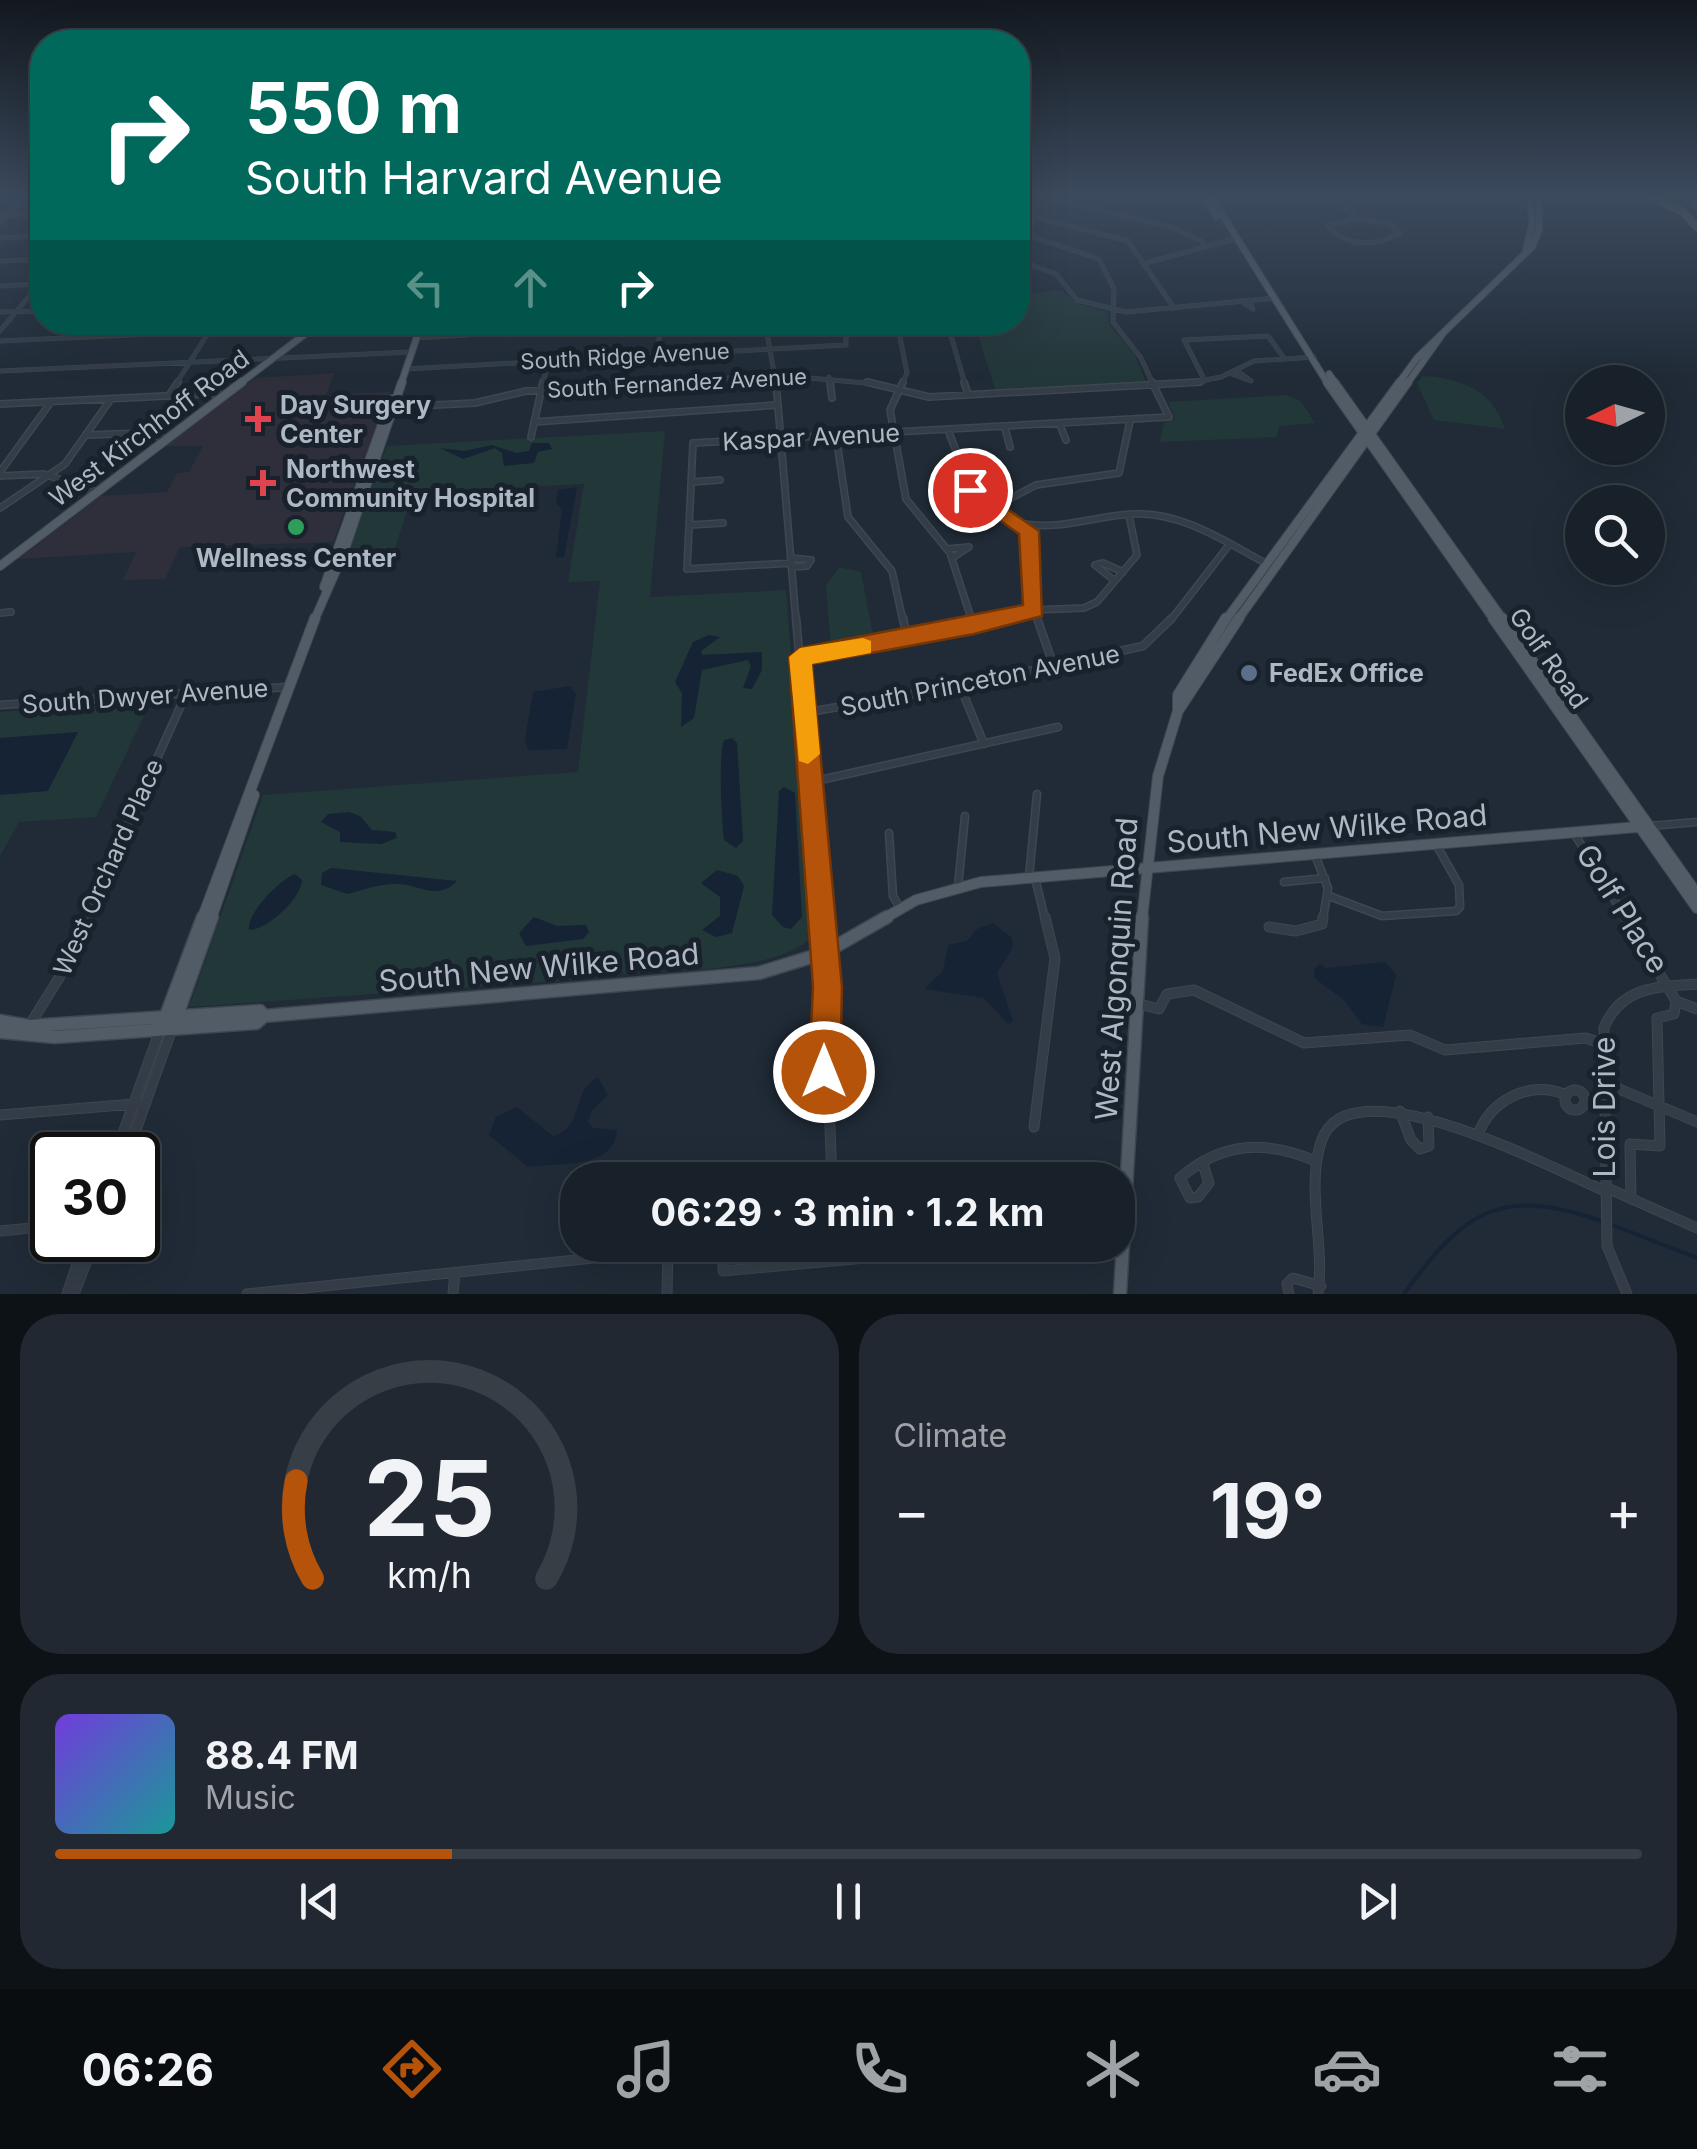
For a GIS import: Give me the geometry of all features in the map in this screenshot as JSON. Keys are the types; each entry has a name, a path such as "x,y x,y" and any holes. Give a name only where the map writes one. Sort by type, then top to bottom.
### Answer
{"main road":[{"path":"1245,255 1367,434"},
{"name":"West Algonquin Road","path":"1367,434 1417,358 1521,255"},
{"name":"West Algonquin Road","path":"1125,1162 1146,870 1158,776 1178,712 1270,565 1444,332"},
{"name":"West Kirchhoff Road","path":"2,562 305,335"},
{"path":"322,599 343,555 417,335"},
{"path":"1314,357 1357,413 1367,434"},
{"path":"169,1023 322,599 358,487 405,370"},
{"path":"1357,413 1368,416 1380,412"},
{"name":"Golf Road","path":"1367,434 1644,826 1697,908"},
{"name":"Golf Road","path":"1644,826 1697,894"},
{"name":"South New Wilke Road","path":"0,1032 169,1023 256,1023 264,1016 737,977 824,953 900,908 958,887 1032,876 1146,870 1644,826"},
{"path":"0,1021 26,1031"},
{"name":"West Algonquin Road","path":"1120,1294 1121,1262"}],"street":[{"path":"1088,255 1099,259 1114,290 1113,310 1119,334 1141,358 1155,386"},
{"path":"1140,255 1174,308"},
{"path":"1146,262 1177,255"},
{"path":"0,261 30,260"},
{"path":"1030,264 1056,274 1077,300 1113,310 1138,313 1191,305 1204,312 1199,304 1240,300 1246,309 1253,309 1249,300 1274,298"},
{"path":"0,286 30,284"},
{"path":"0,331 30,296"},
{"path":"0,312 30,311"},
{"path":"0,340 128,335"},
{"path":"170,395 207,335"},
{"path":"416,338 465,335"},
{"path":"658,354 659,335"},
{"path":"766,335 775,375 811,782 824,953 825,1090 831,1162"},
{"name":"South Ridge Avenue","path":"405,370 766,347 848,347 848,335"},
{"path":"899,335 906,372 890,405 906,499 952,558 974,626"},
{"path":"952,335 968,394"},
{"path":"1205,381 1184,340 1268,336 1284,359"},
{"path":"0,370 411,352"},
{"name":"South Fernandez Avenue","path":"394,407 469,404 541,390 775,375 829,376 922,396 1155,386 1205,381 1254,361 1314,357"},
{"path":"531,437 548,360"},
{"path":"829,376 832,398"},
{"name":"Kaspar Avenue","path":"692,482 693,443 1168,418 1155,386"},
{"path":"0,404 228,393"},
{"path":"0,508 68,461 112,398"},
{"path":"0,474 52,401"},
{"path":"534,422 776,405"},
{"path":"994,506 1010,494 1038,485 1119,473 1132,428 1130,421"},
{"path":"1060,425 1066,440"},
{"path":"1004,428 1010,447"},
{"path":"948,430 963,480 1029,531 1034,610 1054,667"},
{"path":"86,435 144,433 166,440"},
{"path":"836,436 847,514 892,571 906,638"},
{"path":"0,474 49,476 97,492"},
{"path":"720,480 692,482 687,569 792,563"},
{"path":"1018,522 1045,530 1129,515 1179,522 1270,565"},
{"path":"800,657 974,626 1034,610 1084,608 1097,602 1116,581 1139,547 1129,515"},
{"path":"690,525 723,523"},
{"path":"1032,546 1045,530"},
{"name":"South Princeton Avenue","path":"804,712 1114,655 1156,638 1229,545"},
{"path":"947,549 969,547 952,558"},
{"path":"1116,581 1099,572 1095,565 1103,563 1123,572"},
{"path":"0,613 11,612"},
{"path":"960,686 984,744"},
{"name":"South Dwyer Avenue","path":"0,705 290,687"},
{"name":"West Orchard Place","path":"26,1031 59,978 186,694"},
{"path":"811,782 1058,727"},
{"path":"1034,1127 1055,958 1032,876 1037,794"},
{"path":"958,887 965,816"},
{"name":"South New Wilke Road","path":"1644,826 1697,822"},
{"path":"890,833 894,896 900,908"},
{"name":"Golf Place","path":"1574,833 1676,1002"},
{"path":"1329,896 1382,916 1412,917 1456,910 1460,907 1459,886 1438,846"},
{"path":"1269,927 1313,929 1322,924 1329,896 1315,855"},
{"path":"1284,882 1325,878"},
{"name":"Lois Drive","path":"1627,1294 1611,1263 1604,1210 1606,1018 1614,1005 1638,990 1697,984"},
{"path":"1137,1003 1159,1009 1167,994 1194,990 1304,1043 1410,1035 1445,1050 1586,1038 1603,1044"},
{"path":"1631,1199 1629,1147 1638,1142 1656,1149 1660,1146 1657,1018 1674,1014 1676,1002 1697,1009"},
{"path":"135,1132 169,1023"},
{"path":"123,1132 169,1023"},
{"path":"1604,1082 1697,1122"},
{"path":"1478,1134 1484,1114 1504,1097 1556,1091 1564,1094"},
{"path":"0,1115 146,1103"},
{"path":"1400,1110 1411,1140 1420,1149 1429,1146 1428,1116"},
{"path":"1288,1294 1287,1284 1294,1278 1319,1290 1313,1160 1326,1132 1345,1115 1400,1110 1428,1116 1478,1134 1544,1169 1631,1199 1697,1228"},
{"path":"1203,1164 1237,1145 1258,1143 1276,1145 1313,1160"},
{"path":"0,1231 30,1228"},
{"path":"246,1294 560,1261"},
{"path":"66,1294 77,1262"},
{"path":"74,1294 87,1262"},
{"path":"667,1294 668,1262"},
{"path":"722,1262 723,1271 822,1262"},
{"path":"453,1294 455,1272"}],"shaded area":[{"name":"Northwest Community Hospital","path":"334,373 326,395 389,392 333,542 180,547 165,579 123,580 136,552 18,559 101,496 167,492 177,473 189,472 203,446 165,446 255,378"},
{"path":"532,443 549,443 552,449 538,452 534,463 504,466 502,453 495,448 463,459 440,448 464,451 492,445 516,453 529,451"},
{"path":"577,487 564,557 556,558 562,510 556,502 558,490"},
{"path":"709,635 720,637 701,651 702,655 762,652 762,670 752,689 743,688 751,666 748,660 702,670 694,718 681,727 682,693 675,682 693,642"},
{"path":"570,686 576,694 567,749 528,750 525,739 533,692"},
{"path":"78,732 48,791 0,795 0,738"},
{"path":"732,738 737,743 743,841 736,848 724,840 722,804 722,748 724,740"},
{"path":"784,787 795,793 802,917 791,929 783,927 772,915 779,791"},
{"path":"1468,810 1478,814 1484,828 1365,836 1358,824 1417,824"},
{"path":"349,812 360,816 372,830 395,832 397,838 381,844 340,842 340,832 321,822 328,814"},
{"path":"331,868 457,881 434,891 389,884 347,894 321,885 322,873"},
{"path":"717,870 738,876 744,886 732,933 716,937 702,930 720,916 720,897 701,883"},
{"path":"295,874 302,880 290,904 265,925 249,930 253,915 265,898"},
{"path":"534,917 557,926 586,925 589,932 583,939 526,946 519,933"},
{"path":"993,923 1012,938 1013,947 997,973 1013,1021 1008,1024 984,998 924,989 943,971 948,945 967,941 977,929"},
{"path":"1385,962 1396,975 1383,1027 1362,1024 1343,999 1314,978 1315,968 1320,964 1326,968"},
{"path":"598,1077 608,1095 592,1110 588,1122 593,1128 617,1130 606,1152 595,1158 528,1167 489,1135 496,1117 517,1107 553,1136 563,1131 570,1125 589,1083"}],"green space":[{"path":"1060,290 1079,304 1108,312 1109,325 1134,354 1146,382 995,389 978,335 1030,335 1030,294"},
{"path":"1422,376 1474,389 1492,405 1505,429 1434,420 1417,383"},
{"path":"1286,395 1301,401 1315,423 1280,426 1276,437 1160,442 1164,423 1175,419 1168,402"},
{"path":"665,431 650,597 786,590 813,935 778,956 725,967 624,974 620,968 606,968 600,978 189,1007 263,795 578,772 600,581 568,582 584,484 413,492 389,567 342,570 387,446"},
{"path":"839,567 861,572 874,640 831,648 826,586"},
{"path":"150,703 96,817 19,822 0,856 0,712"}],"waterway":[{"path":"1404,1294 1446,1243 1466,1225 1488,1213 1537,1206 1604,1222"},
{"path":"1612,1225 1697,1258"}],"slow traffic":[{"path":"808,754 800,657 863,647"}],"place":[{"name":"Day Surgery Center","path":"258,419"},
{"name":"Northwest Community Hospital","path":"263,483"},
{"name":"Wellness Center","path":"296,527"},
{"name":"FedEx Office","path":"1249,673"}],"route":[{"path":"824,1072 828,987 800,657 974,626 1034,610 1029,531 970,490"}]}
